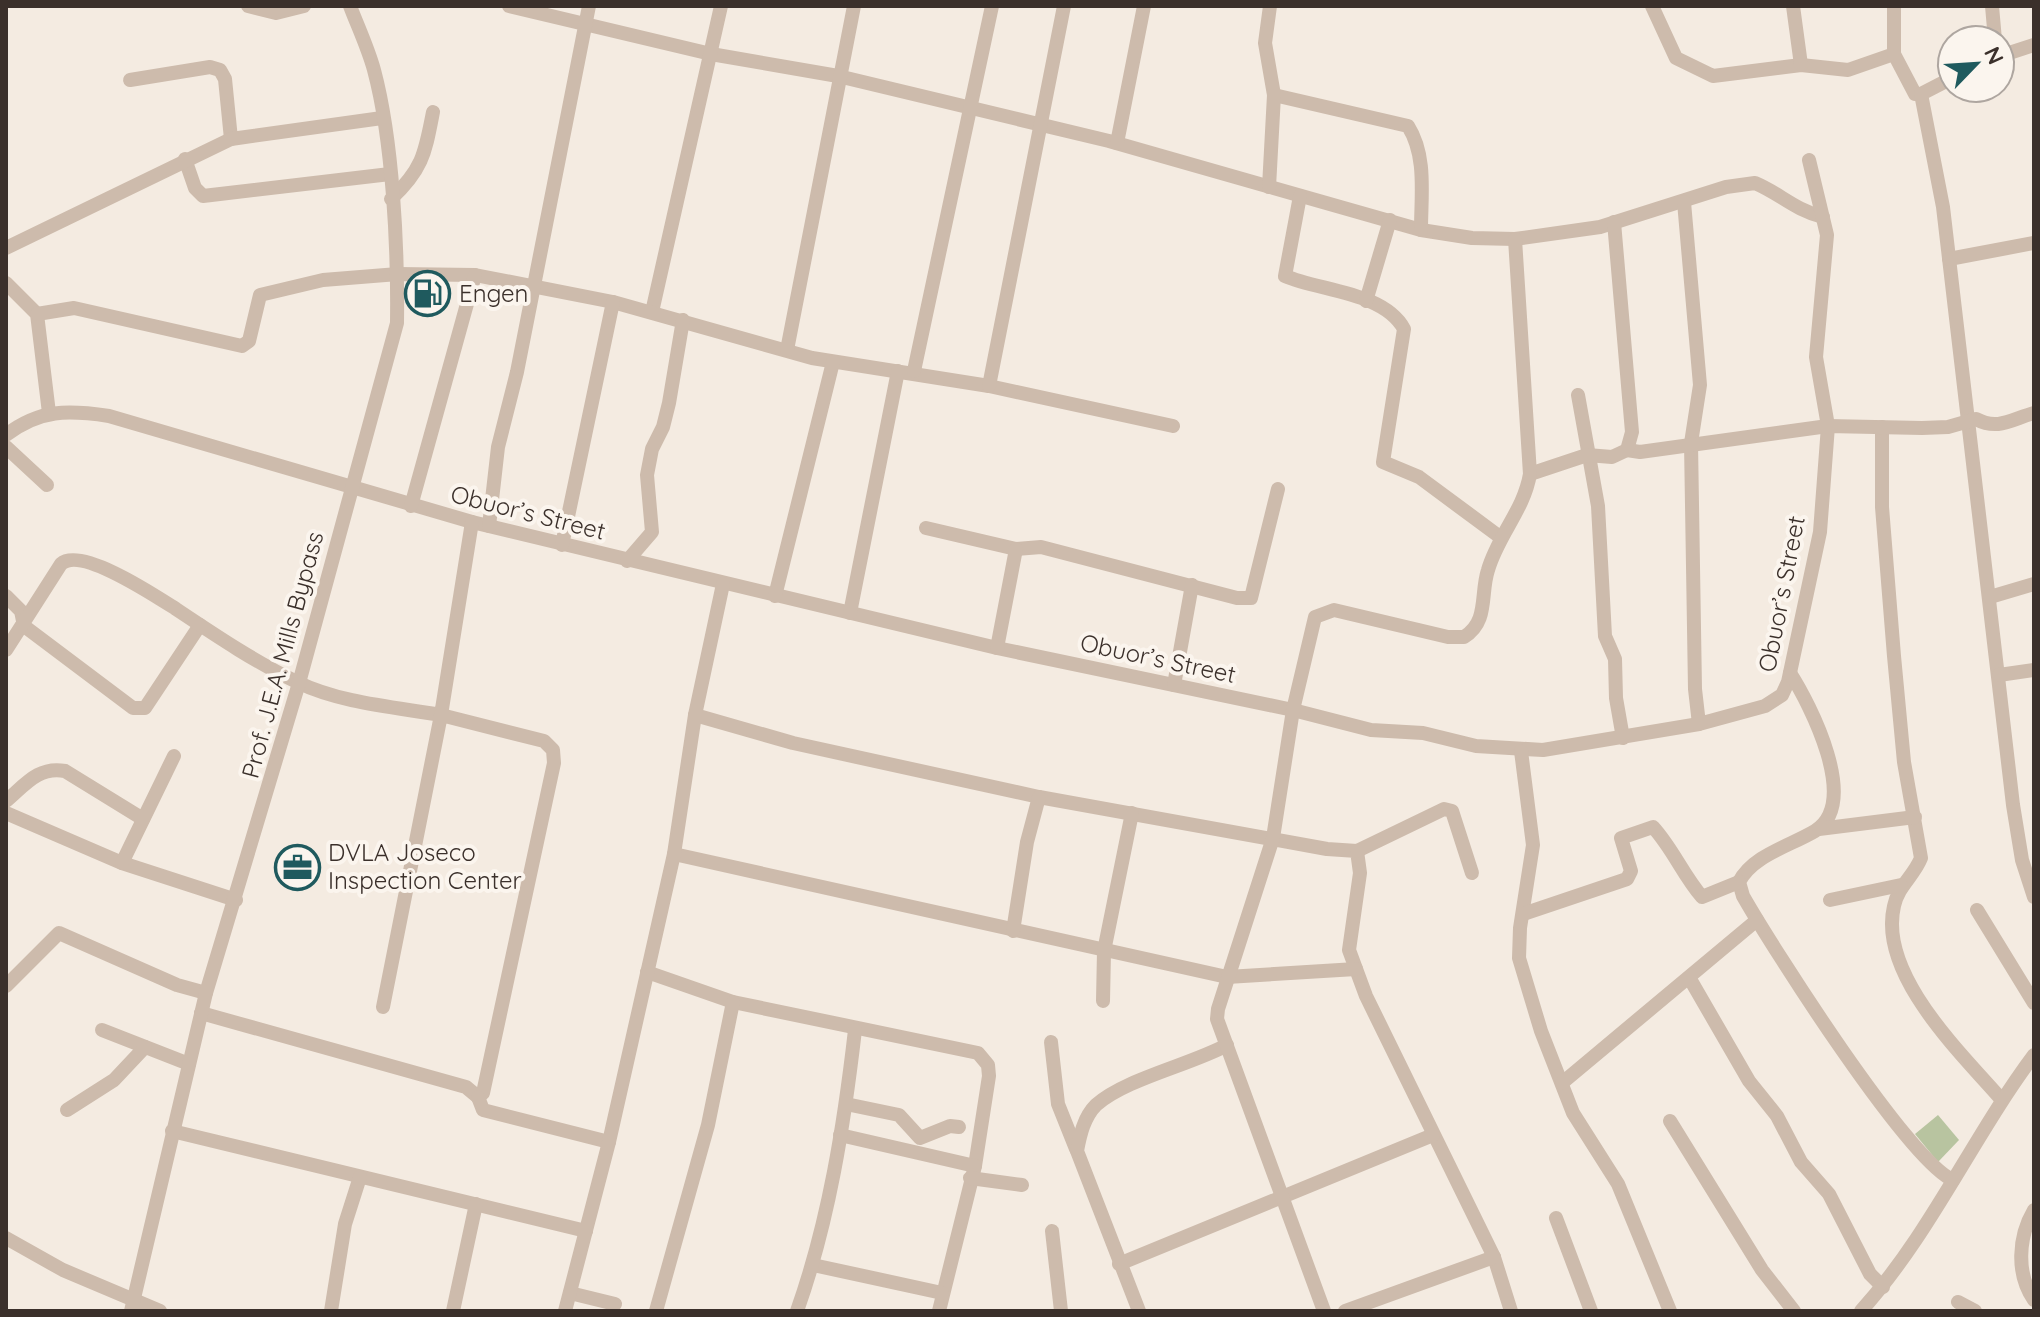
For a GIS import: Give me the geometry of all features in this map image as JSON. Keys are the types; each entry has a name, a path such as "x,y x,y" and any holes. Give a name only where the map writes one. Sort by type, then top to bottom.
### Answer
{"street":[{"path":"248,6 276,13 304,6"},
{"name":"Prof. J.E.A. Mills Bypass","path":"132,1307 206,993 299,683 397,323 398,274 382,118 373,67 350,6"},
{"path":"509,6 711,54 838,76 1039,123 1421,230 1515,239 1614,222 1726,187 1755,183 1772,195 1785,197 1798,210 1823,217"},
{"path":"489,526 498,447 589,6"},
{"path":"652,312 721,6"},
{"path":"787,350 854,6"},
{"path":"914,371 992,6"},
{"path":"989,386 1064,6"},
{"path":"1117,143 1144,6"},
{"path":"1269,187 1274,95 1265,43 1270,6"},
{"path":"1652,6 1676,58 1713,76 1801,65 1848,70 1894,54"},
{"path":"1793,6 1801,65"},
{"path":"1894,6 1894,54 1915,94 1936,86"},
{"path":"130,80 210,67 220,70 225,79 231,139"},
{"path":"1921,94 1941,190 2013,805 2022,860 2034,897"},
{"path":"1274,95 1408,126 1417,141 1421,167 1421,230"},
{"path":"391,199 413,179 424,160 433,112"},
{"path":"6,248 231,139 382,118"},
{"path":"185,159 195,188 203,196 390,174"},
{"name":"Obuor’s Street","path":"6,435 25,421 49,413 71,410 109,416 411,506 562,545 997,648 1293,710 1371,730 1423,733 1476,746 1521,751 1623,738 1699,724 1775,701 1782,695 1790,673 1820,532 1828,426 1816,357 1818,300 1826,266 1827,235 1809,160"},
{"path":"1300,196 1285,276 1366,301 1398,317 1404,329 1383,462 1419,477 1500,537"},
{"path":"1684,202 1700,385 1691,443 1695,689 1699,724"},
{"path":"1366,301 1390,220"},
{"path":"1614,222 1632,432 1627,450"},
{"path":"1324,1311 1217,1019 1227,977 1273,838 1293,710 1315,617 1334,610 1414,631 1464,637 1479,622 1487,573 1500,537 1519,510 1530,474 1515,239"},
{"path":"1949,259 2034,243"},
{"path":"37,314 74,308 242,346 249,341 260,295 323,280 398,274 475,275 613,302 833,362 914,371 1173,426"},
{"path":"411,506 475,275"},
{"path":"6,283 37,314 49,413"},
{"path":"562,545 613,302"},
{"path":"627,561 652,532 647,475 652,449 663,427 669,403 683,320"},
{"path":"775,596 833,362"},
{"path":"850,613 898,371"},
{"path":"1578,395 1598,506 1605,636 1615,659 1616,698 1623,738"},
{"path":"1530,474 1587,455 1612,457 1627,450 1640,452 1828,426 1948,427 1976,419 1987,425 2001,426 2034,413"},
{"path":"1882,427 1882,507 1894,656 1904,762 1921,858 1916,870 1901,885 1894,906 1892,930 1898,960 1917,995 2001,1099"},
{"path":"6,447 47,485"},
{"path":"926,528 1016,549 1041,547 1251,598 1278,489"},
{"path":"383,1007 441,715 472,522"},
{"path":"997,648 1016,549"},
{"path":"6,650 61,564 71,560 100,566 144,589 299,683 347,699 441,715 544,741 553,750 548,793 483,1093 478,1097"},
{"path":"565,1311 609,1142 674,854 695,715 723,584"},
{"path":"1990,597 2034,584"},
{"path":"1174,685 1192,585"},
{"path":"6,596 21,611 24,626 133,708 145,708 200,625"},
{"path":"1999,675 2034,670"},
{"path":"1790,673 1810,705 1831,765 1830,806 1819,829"},
{"path":"695,715 793,743 1039,797 1357,851 1444,809 1452,811 1472,873"},
{"path":"1521,751 1533,845 1519,958 1541,1031 1573,1113 1618,1184 1670,1311"},
{"path":"122,863 174,756"},
{"path":"6,801 39,772 52,768 65,771 143,819"},
{"path":"1013,931 1027,842 1039,797"},
{"path":"6,813 122,863 236,900"},
{"path":"1103,1001 1104,951 1133,824 1132,813"},
{"path":"1523,914 1627,879 1631,871 1621,838 1653,827 1670,846 1689,882 1702,897 1739,882 1760,860 1819,829 1915,817"},
{"path":"1357,851 1360,882 1349,950 1433,1135 1494,1257 1511,1311"},
{"path":"674,854 1227,977 1356,969"},
{"path":"1739,882 1757,920 1916,1149 1930,1167 1953,1180"},
{"path":"1830,900 1901,885"},
{"path":"1977,910 2034,1003"},
{"path":"1562,1083 1757,920"},
{"path":"6,986 59,933 177,985 206,993"},
{"path":"647,972 733,1002 855,1030 978,1053 988,1065 989,1076 973,1172 939,1311"},
{"path":"1690,979 1749,1081 1777,1116 1801,1162 1829,1194 1870,1274 1883,1287"},
{"path":"656,1311 708,1125 733,1002"},
{"path":"201,1013 466,1087 478,1097 483,1110 609,1142"},
{"path":"102,1030 189,1064"},
{"path":"797,1311 813,1265 840,1135 855,1030"},
{"path":"1051,1042 1048,1081 1139,1311"},
{"path":"1077,1151 1081,1129 1095,1106 1118,1091 1227,1045"},
{"path":"67,1110 114,1080 145,1047"},
{"path":"1861,1311 1883,1287 1938,1211 1953,1180 1997,1114 2001,1099 2034,1055"},
{"path":"846,1104 899,1115 920,1138 950,1126 959,1127"},
{"path":"1670,1121 1762,1270 1794,1311"},
{"path":"172,1131 586,1231"},
{"path":"840,1135 1022,1185"},
{"path":"1119,1264 1433,1135"},
{"path":"331,1311 345,1224 360,1177"},
{"path":"453,1311 476,1204"},
{"path":"2034,1210 2021,1238 2024,1282 2034,1300"},
{"path":"1556,1218 1591,1311"},
{"path":"1052,1231 1061,1311"},
{"path":"6,1238 24,1251 132,1307 160,1311"},
{"path":"1345,1311 1377,1306 1494,1257"},
{"path":"813,1265 942,1293"},
{"path":"570,1293 615,1304"},
{"path":"1958,1302 1975,1311"}],"green space":[{"path":"1938,1115 1959,1140 1938,1162 1915,1134"}],"place":[{"name":"Engen","path":"428,294"},
{"name":"DVLA Joseco Inspection Center","path":"297,867"}]}
